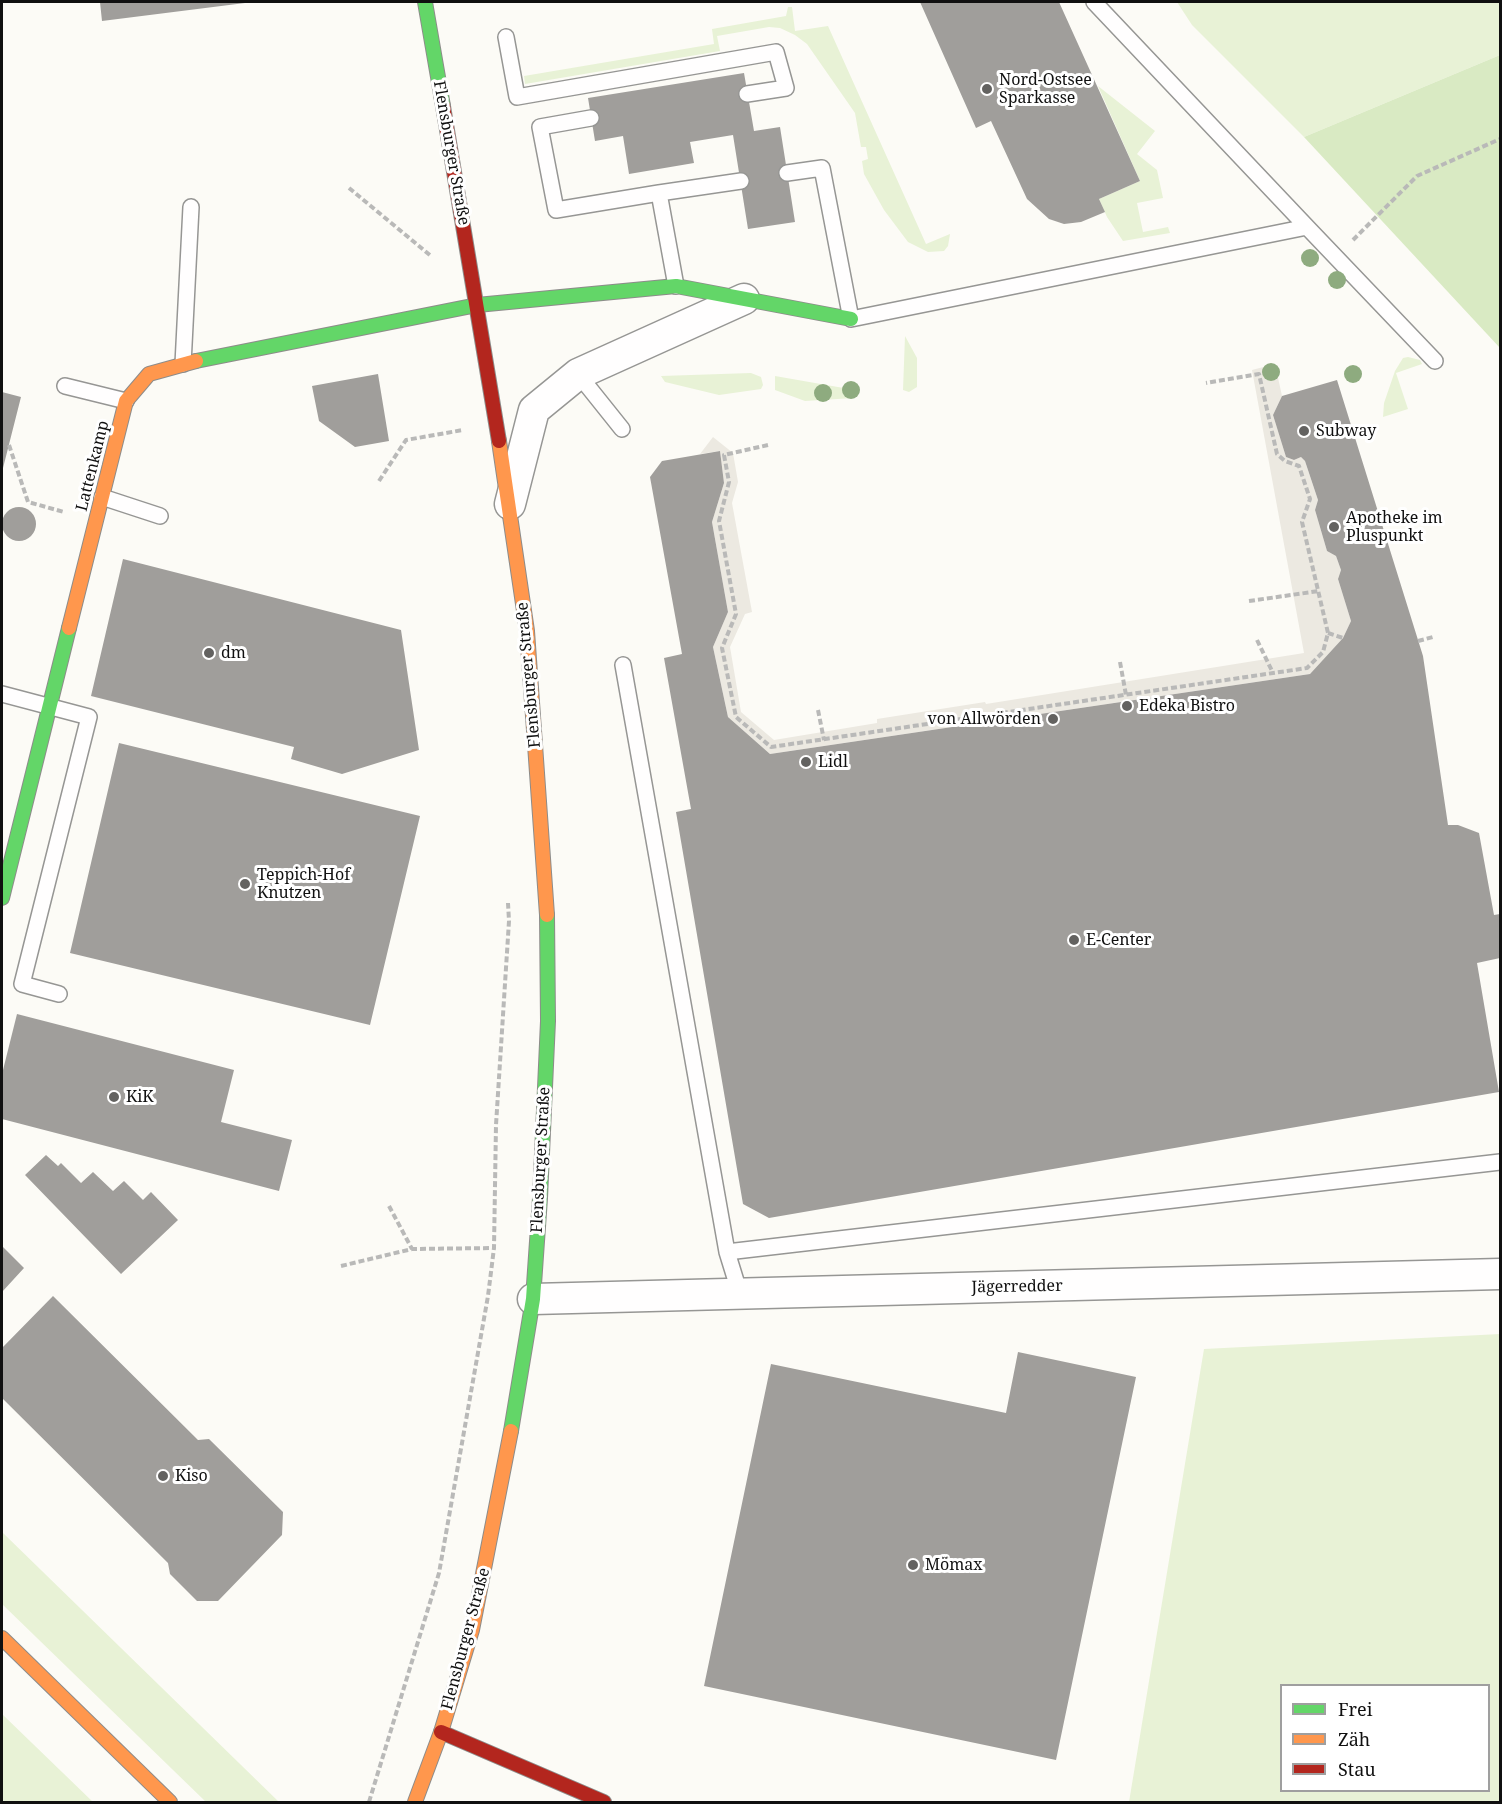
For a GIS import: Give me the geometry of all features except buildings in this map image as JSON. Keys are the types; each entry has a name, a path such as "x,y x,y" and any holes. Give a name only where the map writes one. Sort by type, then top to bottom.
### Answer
{"street":[{"name":"Flensburger Straße","path":"415,1803 441,1732 472,1630 503,1479 533,1299 548,1021 547,915 526,631 510,504 425,2"},
{"path":"477,306 676,286 851,319"},
{"name":"Flensburger Straße","path":"510,504 534,410 578,374 744,299"},
{"name":"Lattenkamp","path":"2,898 126,401 149,374 183,364 477,306"},
{"name":"Jägerredder","path":"533,1299 1500,1274"},
{"path":"2,1638 170,1803"},
{"path":"441,1732 604,1803"}],"lane":[{"path":"1094,2 1435,361"},
{"path":"506,37 517,97 776,52 786,87 747,94"},
{"path":"591,118 540,127 556,210 741,181"},
{"path":"787,173 822,168 851,319 1307,227"},
{"path":"659,194 676,286"},
{"path":"183,364 192,207"},
{"path":"578,374 622,429"},
{"path":"65,386 126,401"},
{"path":"102,497 160,516"},
{"path":"623,665 727,1252 740,1294"},
{"path":"2,694 89,717 22,984 59,994"},
{"path":"727,1252 1500,1162"}],"path":[{"path":"1336,258 1417,176 1500,139"},
{"path":"349,188 435,259 433,248"},
{"path":"768,445 724,454 729,482 719,521 736,614 722,648 736,717 771,747 1307,668 1323,652 1328,633 1302,522 1310,500 1299,466 1285,461 1277,454 1259,374 1206,382"},
{"path":"379,481 406,440 464,430 462,419"},
{"path":"9,445 28,502 96,522"},
{"path":"1249,601 1319,591"},
{"path":"1328,633 1343,638"},
{"path":"1418,641 1433,637"},
{"path":"1257,640 1273,673"},
{"path":"1120,662 1126,695"},
{"path":"818,710 824,740"},
{"path":"369,1803 439,1573 486,1307 494,1248 496,1125 509,921 508,897"},
{"path":"389,1206 412,1249"},
{"path":"341,1266 412,1249 494,1248"}],"green space":[{"path":"1177,2 1500,2 1500,55 1304,137 1192,25"},
{"path":"788,7 792,7 795,31 828,26 926,244 950,234 948,246 944,251 928,252 908,242 884,210 864,174 862,161 868,159 866,147 861,147 855,113 807,44 780,28 769,27 717,36 720,51 525,84 524,76 714,44 712,29 786,16"},
{"path":"1500,55 1500,348 1304,137"},
{"path":"1098,86 1155,131 1137,154 1157,170 1163,198 1137,203 1143,232 1168,227 1170,233 1123,241 1107,217 1099,199 1140,181"},
{"path":"905,336 917,358 917,387 909,392 903,390"},
{"path":"1403,358 1420,360 1422,364 1396,373 1408,409 1383,417 1384,403 1395,371"},
{"path":"751,373 761,377 763,385 761,389 719,395 665,382 661,376"},
{"path":"775,376 855,390 854,398 805,401 775,390"},
{"path":"1500,1334 1500,1802 1129,1802 1204,1349"},
{"path":"2,1532 279,1802 206,1802 2,1604"},
{"path":"2,1714 93,1802 2,1802"}],"shaded area":[{"path":"1275,364 1282,396 1273,415 1286,457 1294,460 1301,457 1305,461 1318,500 1315,510 1327,551 1336,556 1341,570 1338,579 1351,621 1343,638 1310,674 770,754 728,717 713,647 728,612 712,522 724,483 720,451 700,454 713,437 733,453 738,482 732,503 752,612 745,614 730,647 741,712 774,740 877,723 877,719 985,702 986,704 1304,653 1252,370"}],"traffic: fast":[{"path":"425,2 443,106"},
{"path":"196,361 477,305 676,286 851,319"},
{"path":"2,898 69,628"},
{"path":"511,1431 533,1299 548,1021 547,915"}],"traffic: slow":[{"path":"69,628 126,401 149,374 196,361"},
{"path":"499,441 527,631 547,915"},
{"path":"415,1802 441,1732 472,1630 511,1431"},
{"path":"2,1638 170,1802"}],"traffic: jam":[{"path":"443,106 499,441"},
{"path":"441,1732 604,1802"}],"place":[{"name":"Nord-Ostsee Sparkasse","path":"987,89"},
{"name":"Subway","path":"1304,431"},
{"name":"Apotheke im Pluspunkt","path":"1334,527"},
{"name":"dm","path":"209,653"},
{"name":"Edeka Bistro","path":"1127,706"},
{"name":"von Allwörden","path":"1053,719"},
{"name":"Lidl","path":"806,762"},
{"name":"Teppich-Hof Knutzen","path":"245,884"},
{"name":"E-Center","path":"1074,940"},
{"name":"KiK","path":"114,1097"},
{"name":"Kiso","path":"163,1476"},
{"name":"Mömax","path":"913,1565"}]}
